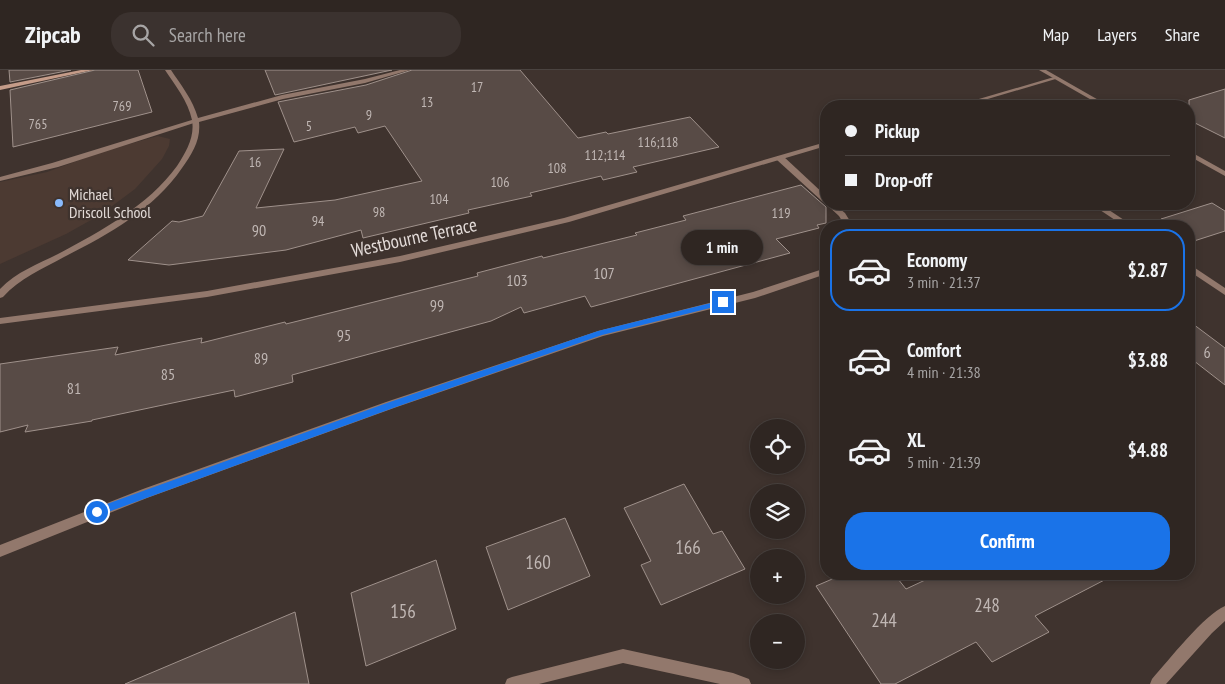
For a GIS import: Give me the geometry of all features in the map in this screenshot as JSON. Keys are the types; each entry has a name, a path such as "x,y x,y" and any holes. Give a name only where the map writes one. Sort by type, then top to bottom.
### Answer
{"main road":[{"path":"0,88 90,70"}],"street":[{"path":"0,295 16,279 115,225 160,190 178,170 192,145 196,133 196,121 168,70"},
{"path":"0,179 55,165 196,121 282,97 365,81 407,70"},
{"path":"1042,70 1095,100"},
{"path":"979,100 1056,78"},
{"name":"Westbourne Terrace","path":"0,321 207,294 400,259 566,220 820,146"},
{"path":"1195,156 1225,174"},
{"path":"780,158 820,195"},
{"path":"837,210 845,220"},
{"path":"1104,210 1120,220"},
{"path":"1195,271 1225,292"},
{"path":"0,551 152,491 390,405 607,331 755,295 820,273"},
{"path":"1157,684 1207,628 1225,612"},
{"path":"512,684 623,656 744,684"}],"shaded area":[{"name":"Michael Driscoll School","path":"158,136 170,139 169,146 162,159 135,189 100,215 66,234 0,264 0,182 47,172 104,151"}],"building":[{"path":"9,70 71,70 10,82"},
{"path":"95,70 138,70 152,112 13,147 10,90"},
{"path":"265,70 392,70 275,95"},
{"path":"412,70 520,70 578,138 606,132 608,134 690,117 719,147 633,167 637,172 603,180 601,176 530,193 532,196 468,210 469,213 363,238 361,230 286,250 169,265 128,260 172,221 179,222 203,216 239,151 284,149 256,208 335,200 422,181 385,126 358,133 355,127 294,142 278,102 366,85"},
{"path":"1225,89 1225,138 1195,123 1195,100 1189,100"},
{"path":"801,185 820,202 820,210 826,210 826,220 820,220 820,224 817,225 819,228 776,239 790,253 591,307 585,296 524,313 521,307 491,321 292,375 293,382 235,397 234,390 92,421 25,432 28,425 0,432 0,364 118,347 115,355 202,338 201,343 285,322 286,324 478,276 477,273 542,256 543,258 637,235 635,233 686,220 683,216"},
{"path":"1212,203 1225,211 1225,231 1195,241 1195,220 1161,219 1195,210 1195,208"},
{"path":"1195,326 1225,348 1225,385 1195,362"},
{"path":"684,484 713,534 722,531 745,569 661,605 641,565 651,561 624,508"},
{"path":"565,518 590,576 508,610 486,547"},
{"path":"436,560 456,629 366,666 351,593"},
{"path":"830,580 899,580 906,589 925,580 1104,580 1035,616 1049,632 992,662 976,642 895,684 881,684 816,586"},
{"path":"295,612 309,684 125,684"}],"place":[{"name":"Michael Driscoll School","path":"59,203"}],"route":[{"path":"97,512 390,405 601,333 723,302"}]}
